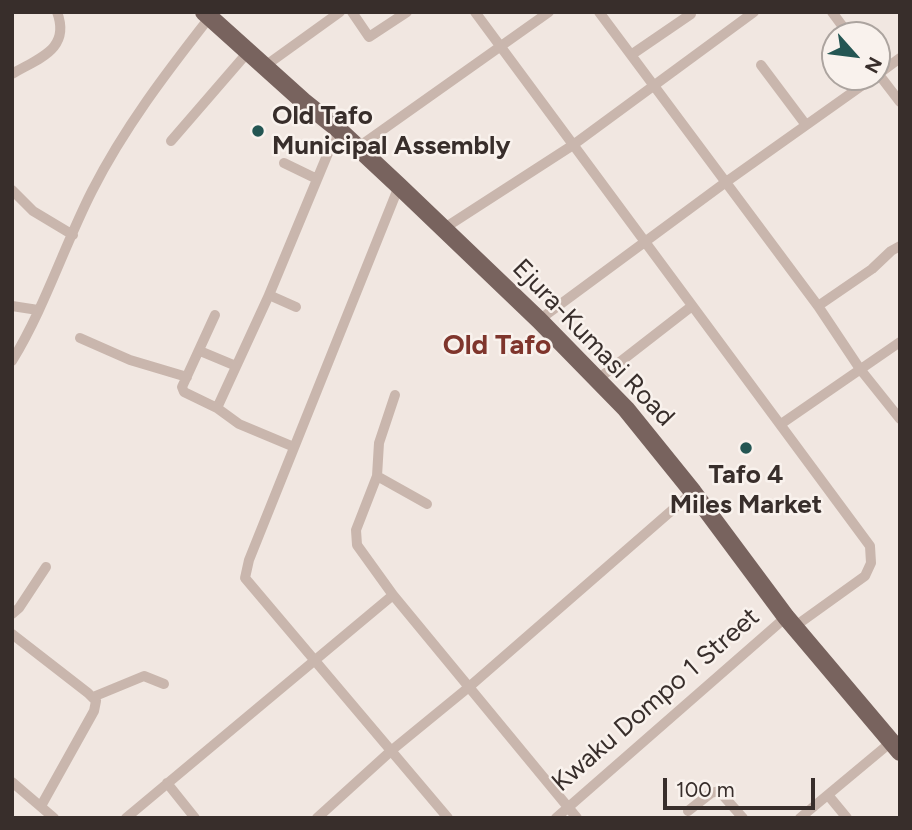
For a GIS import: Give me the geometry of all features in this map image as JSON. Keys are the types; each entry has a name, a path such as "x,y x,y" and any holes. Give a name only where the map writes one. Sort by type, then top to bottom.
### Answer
{"main road":[{"name":"Ejura-Kumasi Road","path":"206,15 338,129 598,379 626,409 693,492 790,622 895,748"}],"street":[{"path":"12,74 53,49 59,41 62,28 57,12"},
{"path":"265,66 340,12"},
{"path":"352,12 369,37 407,12"},
{"path":"475,12 782,424 900,342"},
{"path":"357,148 550,12"},
{"path":"599,12 818,306 860,369 900,419"},
{"path":"443,229 573,145 754,12"},
{"path":"632,55 691,14"},
{"path":"12,361 92,191 150,93 206,15"},
{"path":"171,141 248,52"},
{"path":"761,65 806,125"},
{"path":"539,320 854,91"},
{"path":"217,408 269,295 338,129"},
{"path":"285,163 317,179"},
{"path":"399,186 249,560 245,578 448,818"},
{"path":"12,190 33,211 73,235"},
{"path":"818,306 900,246"},
{"path":"269,295 296,307"},
{"path":"12,306 38,310"},
{"path":"598,379 692,306"},
{"path":"215,315 182,387 184,392 217,408 239,424 294,447"},
{"path":"80,338 131,360 187,377"},
{"path":"200,351 236,366"},
{"path":"395,395 379,443 377,476 358,524 355,541 393,595 577,818"},
{"name":"Kwaku Dompo 1 Street","path":"556,818 790,622 865,576 870,570 872,556 866,540 782,424"},
{"path":"377,476 427,504"},
{"path":"318,817 392,750 469,687 693,492"},
{"path":"12,614 19,608 46,567"},
{"path":"126,818 393,595"},
{"path":"12,634 32,647 96,702 41,806"},
{"path":"93,697 144,676 164,684"},
{"path":"800,818 895,748"},
{"path":"12,782 54,818"},
{"path":"167,783 195,818"},
{"path":"688,811 711,793 719,791 743,818"},
{"path":"828,795 846,818"}],"place":[{"name":"Old Tafo Municipal Assembly","path":"258,131"},
{"name":"Tafo 4 Miles Market","path":"746,448"}],"district":[{"name":"Old Tafo","path":"497,346"}]}
